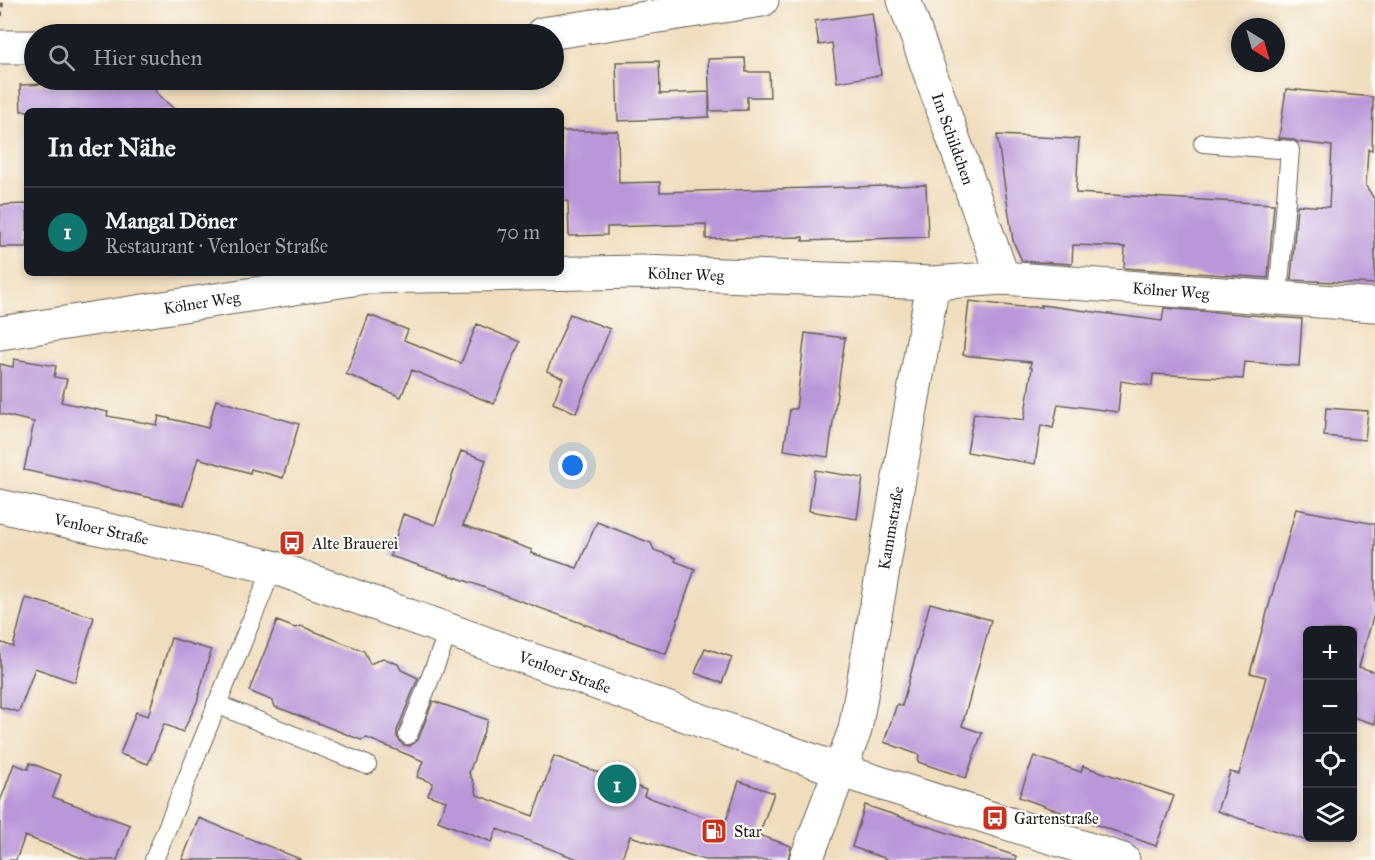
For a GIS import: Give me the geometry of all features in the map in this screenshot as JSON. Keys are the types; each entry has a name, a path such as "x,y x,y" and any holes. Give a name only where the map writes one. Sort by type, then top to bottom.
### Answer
{"street":[{"path":"564,31 762,0"},
{"name":"Im Schildchen","path":"904,0 1003,278"},
{"path":"0,47 24,47"},
{"name":"Kölner Weg","path":"564,273 642,272 933,283 1003,278 1375,305"},
{"name":"Kölner Weg","path":"0,333 366,277 421,276"},
{"name":"Kammstraße","path":"839,770 855,730 933,283"},
{"name":"Venloer Straße","path":"0,506 273,567 839,770 1123,860"},
{"path":"806,860 839,770"}],"lane":[{"path":"1203,143 1290,150 1278,298"},
{"path":"154,860 273,567"},
{"path":"408,735 449,630"},
{"path":"216,704 367,765"}],"path":[{"path":"0,22 2,0"}],"building":[{"path":"872,13 881,75 837,82 832,43 819,45 815,21"},
{"path":"745,58 746,72 769,72 770,97 747,97 747,110 710,111 708,59"},
{"path":"659,61 660,94 709,92 709,117 618,121 616,62"},
{"path":"20,85 24,85 24,90 156,90 173,108 24,108 24,111 21,111"},
{"path":"1286,89 1373,97 1372,150 1368,149 1366,186 1375,200 1375,284 1291,280 1297,205 1329,207 1332,146 1279,138"},
{"path":"564,131 618,131 619,183 660,182 660,192 926,185 928,237 803,241 803,237 706,239 706,224 607,227 607,235 569,236 568,201 564,201"},
{"path":"997,135 1079,139 1076,193 1274,204 1268,278 1124,268 1125,247 1073,245 1072,264 1022,261 1013,241"},
{"path":"24,204 24,247 0,247 0,205"},
{"path":"969,301 1021,307 1042,307 1041,305 1162,321 1164,308 1302,319 1299,366 1245,362 1243,379 1153,374 1152,386 1121,381 1118,412 1058,404 1053,428 1041,425 1035,464 967,452 974,413 1024,420 1032,368 1030,367 1031,362 963,355"},
{"path":"570,314 610,329 576,413 553,403 563,378 547,371"},
{"path":"369,315 408,330 404,340 461,363 477,324 520,342 494,404 412,370 401,397 346,374"},
{"path":"805,333 845,338 828,457 784,450 790,409 796,409"},
{"path":"14,359 56,366 54,377 67,379 61,402 108,412 107,416 157,425 159,416 208,428 216,400 299,424 283,478 251,469 250,473 198,458 184,505 24,470 34,422 0,414 0,364 13,367"},
{"path":"1326,408 1368,411 1365,440 1324,436"},
{"path":"461,451 486,460 463,525 532,550 531,553 577,568 597,522 651,543 654,550 676,558 675,561 695,569 666,654 458,578 390,556 403,514 435,525"},
{"path":"815,470 863,478 857,519 809,511"},
{"path":"1296,509 1375,524 1375,610 1359,667 1375,672 1375,724 1357,718 1357,626 1303,626 1303,840 1217,811 1230,772 1239,774 1266,677 1250,673"},
{"path":"26,598 94,617 75,682 35,668 19,712 0,707 0,642 13,647"},
{"path":"930,603 991,620 962,726 982,733 966,778 918,762 919,755 884,742 897,704 902,706"},
{"path":"277,621 295,628 301,626 364,651 370,664 383,658 398,664 401,670 418,678 397,731 397,737 403,745 410,746 418,740 433,701 488,720 469,773 477,795 533,816 554,756 646,790 644,796 725,824 739,781 774,793 759,835 791,846 788,860 705,860 630,836 621,860 580,860 497,829 492,842 438,821 446,801 428,795 433,783 417,777 423,761 367,738 361,740 275,707 273,701 249,691"},
{"path":"171,638 211,650 197,702 183,732 164,724 148,764 120,754 136,712 148,716"},
{"path":"705,648 732,657 722,683 695,673"},
{"path":"1034,756 1081,772 1083,766 1174,796 1156,846 1019,797"},
{"path":"30,763 61,775 53,797 130,825 117,860 87,860 25,836 16,860 0,860 0,802 14,764 28,769"},
{"path":"865,805 1016,856 1016,860 890,860 852,847"},
{"path":"199,818 300,859 182,860"}],"place":[{"name":"Alte Brauerei","path":"292,543"},
{"name":"Mangal Döner","path":"617,784"},
{"name":"Gartenstraße","path":"995,818"},
{"name":"Star","path":"714,831"}]}
